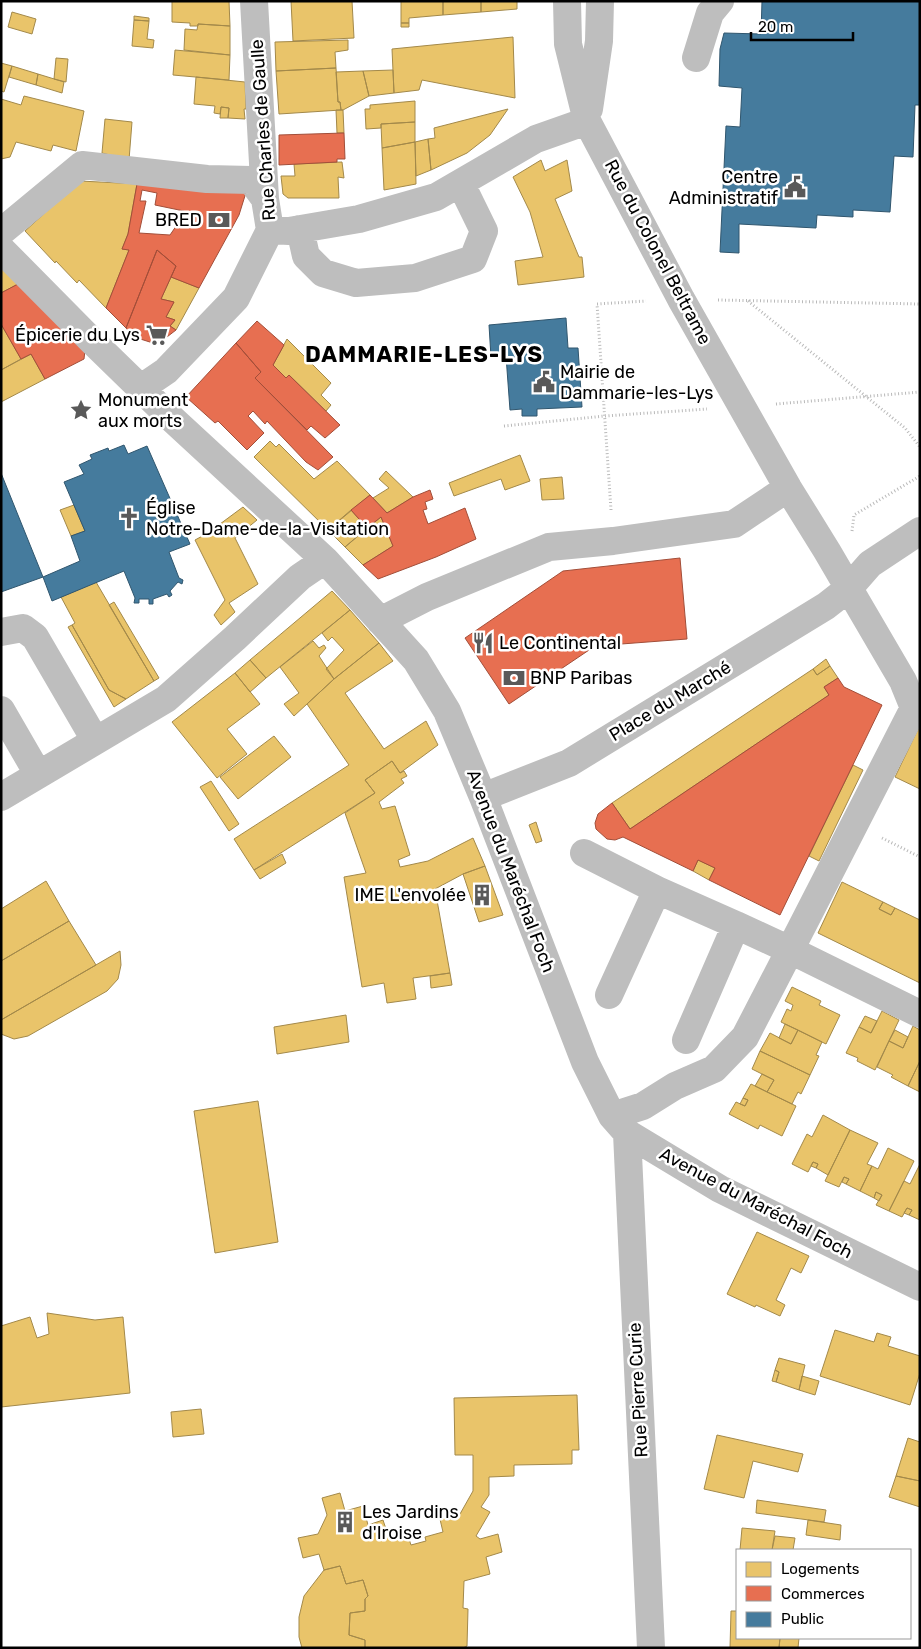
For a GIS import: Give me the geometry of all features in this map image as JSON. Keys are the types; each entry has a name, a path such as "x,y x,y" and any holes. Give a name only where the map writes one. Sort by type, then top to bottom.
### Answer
{"street":[{"name":"Rue Charles de Gaulle","path":"141,388 166,372 236,298 270,230 265,199 254,1"},
{"name":"Rue du Colonel Beltrame","path":"566,1 568,44 587,121 682,299 788,488 903,681 917,709"},
{"path":"270,230 289,231 367,216 436,197 536,139 587,121 599,41 600,1"},
{"path":"696,58 710,13 720,1"},
{"path":"1,232 82,165 207,179 251,180 265,199"},
{"path":"300,229 306,256 323,272 356,283 415,278 473,259 484,231 461,184"},
{"name":"Avenue du Maréchal Foch","path":"1,248 173,420 325,560 416,660 447,711 483,797 585,1062 620,1125 720,1189 920,1286"},
{"path":"380,621 427,597 549,547 613,541 734,524 788,488"},
{"name":"Place du Marché","path":"483,797 569,762 826,606 848,588 870,564 920,531"},
{"path":"1,797 166,699 300,577 325,560"},
{"path":"1,632 23,628 35,637 96,740"},
{"path":"620,1125 643,1106 675,1086 714,1069 745,1038 854,825 917,709"},
{"path":"1,710 38,774"},
{"path":"584,853 657,890 790,950 920,1014"},
{"path":"608,995 657,890"},
{"path":"686,1040 736,925"},
{"name":"Rue Pierre Curie","path":"620,1125 651,1648"}],"path":[{"path":"747,301 906,428 920,447"},
{"path":"854,825 920,857"}],"building: Logements":[{"path":"172,1 229,1 230,26 198,24 198,26 190,26 190,23 172,22"},
{"path":"291,1 352,1 354,38 293,41"},
{"path":"401,1 443,1 443,15 409,18 409,23 401,23"},
{"path":"443,1 481,1 481,12 443,15"},
{"path":"481,1 517,1 517,9 481,12"},
{"path":"12,12 36,19 32,34 8,27"},
{"path":"134,16 149,18 149,21 134,20"},
{"path":"134,20 149,21 147,39 154,40 153,48 132,46"},
{"path":"401,23 409,23 409,27 401,27"},
{"path":"198,24 230,26 230,55 184,50 185,29 197,30"},
{"path":"513,37 515,98 422,80 419,90 394,93 392,49"},
{"path":"348,40 348,50 335,52 336,68 276,71 275,42"},
{"path":"175,50 230,55 229,80 173,75"},
{"path":"56,58 68,59 66,82 54,79"},
{"path":"1,63 12,66 4,92 1,91"},
{"path":"12,66 38,74 36,85 9,77"},
{"path":"336,68 338,102 340,102 341,110 279,114 276,71"},
{"path":"393,70 394,93 369,96 363,71"},
{"path":"363,71 369,96 341,110 340,102 338,102 336,72"},
{"path":"38,74 64,82 62,93 36,85"},
{"path":"196,77 245,82 245,119 228,118 229,108 221,107 220,114 214,113 215,106 194,104"},
{"path":"24,96 84,111 76,151 53,145 51,151 16,142 10,157 1,159 1,99 21,105"},
{"path":"415,101 415,122 381,124 381,128 366,129 365,109 370,109 370,105"},
{"path":"221,107 229,108 228,118 220,118"},
{"path":"508,109 490,135 467,153 431,170 428,139 435,138 434,128"},
{"path":"336,110 343,110 344,133 337,133"},
{"path":"105,119 132,122 129,160 102,153"},
{"path":"415,122 415,142 382,148 381,124"},
{"path":"428,139 431,170 416,176 415,142"},
{"path":"415,142 416,184 384,190 382,148"},
{"path":"541,160 545,171 567,160 572,191 555,199 579,257 582,257 584,277 518,285 515,261 543,257 530,212 513,177"},
{"path":"342,162 344,178 338,177 339,198 288,198 283,194 281,176 295,176 294,164"},
{"path":"80,181 139,184 137,184 128,234 122,249 129,250 106,308 79,280 77,283 56,261 55,263 25,231"},
{"path":"1,268 18,284 1,293"},
{"path":"171,277 199,288 176,330 170,326 175,320 166,317 174,302 161,299"},
{"path":"1,324 21,359 1,370"},
{"path":"287,339 331,383 321,395 331,405 326,411 289,375 286,378 273,365"},
{"path":"31,354 45,379 1,402 1,370"},
{"path":"270,441 276,447 279,444 314,479 337,461 370,495 328,530 254,457"},
{"path":"520,455 530,481 505,490 501,479 454,496 449,483"},
{"path":"386,471 413,497 387,513 373,498 389,488 379,479"},
{"path":"562,477 564,499 542,500 540,479"},
{"path":"74,505 85,531 71,536 60,510"},
{"path":"243,507 257,520 235,538 258,584 229,603 235,612 221,625 214,615 225,600 195,540 221,526 220,524"},
{"path":"351,510 367,528 345,547 328,530"},
{"path":"381,517 393,546 363,565 345,547"},
{"path":"96,582 154,681 126,699 109,690 72,625 75,623 61,597"},
{"path":"332,591 350,610 266,678 250,660"},
{"path":"114,602 159,678 154,681 109,605"},
{"path":"350,610 379,643 334,679 326,669 344,650 332,637 328,641 322,633"},
{"path":"72,625 109,690 126,699 114,707 68,627"},
{"path":"313,641 319,648 324,645 326,648 319,656 334,679 294,716 284,704 299,693 280,667"},
{"path":"379,643 393,661 345,693 384,749 426,721 438,745 400,773 392,761 365,780 375,793 254,870 234,839 349,765 307,704 334,679"},
{"path":"826,659 830,666 817,675 813,669"},
{"path":"250,660 266,678 250,692 235,673"},
{"path":"830,666 838,678 824,687 829,695 630,829 612,803 813,669 817,675"},
{"path":"235,673 260,704 227,729 247,754 217,778 172,722"},
{"path":"920,725 920,789 895,777"},
{"path":"274,736 291,757 238,799 220,777"},
{"path":"392,761 400,773 404,771 407,776 401,779 404,783 379,802 382,809 395,806 410,855 398,860 400,867 428,861 473,838 485,866 463,874 435,889 450,973 413,978 416,999 387,1003 384,983 362,987 344,877 366,873 345,813 375,793 365,780"},
{"path":"853,765 863,770 819,861 809,856"},
{"path":"211,781 239,824 229,831 200,787"},
{"path":"536,822 542,841 536,843 529,825"},
{"path":"282,854 286,863 260,879 254,870"},
{"path":"698,860 715,868 709,880 693,871"},
{"name":"IME L'envolée","path":"485,866 503,915 479,922 463,874"},
{"path":"46,881 69,921 1,961 1,909"},
{"path":"842,882 883,902 879,909 891,915 895,908 920,920 920,983 818,933"},
{"path":"883,902 895,908 891,915 879,909"},
{"path":"69,921 96,965 1,1020 1,961"},
{"path":"120,951 121,965 118,979 107,991 28,1036 14,1039 1,1034 1,1020"},
{"path":"450,973 452,985 431,988 430,976"},
{"path":"792,987 821,1001 819,1005 840,1015 826,1044 781,1022 787,1009 791,1011 793,1005 785,1001"},
{"path":"882,1011 899,1020 875,1070 857,1061 858,1058 846,1053 859,1027 871,1033"},
{"path":"346,1015 349,1042 277,1054 274,1027"},
{"path":"865,1016 877,1021 871,1033 859,1027"},
{"path":"785,1024 798,1030 791,1044 779,1038"},
{"path":"913,1026 920,1030 920,1061 908,1086 891,1077 893,1075 877,1067 889,1041 903,1048"},
{"path":"798,1030 822,1042 816,1055 819,1056 810,1075 760,1051 770,1033 791,1044"},
{"path":"895,1030 908,1037 903,1048 889,1041"},
{"path":"760,1051 810,1075 801,1094 798,1092 792,1104 767,1092 774,1080 752,1069"},
{"path":"920,1061 920,1092 908,1086"},
{"path":"762,1074 774,1080 767,1092 755,1086"},
{"path":"751,1084 796,1106 782,1136 760,1125 758,1129 729,1114 736,1102 745,1106 748,1100 743,1098"},
{"path":"743,1098 748,1100 745,1106 740,1104"},
{"path":"258,1101 278,1242 215,1253 194,1111"},
{"path":"823,1115 850,1130 828,1175 816,1168 818,1164 813,1162 808,1172 792,1164 807,1134 812,1137"},
{"path":"850,1130 878,1143 867,1164 872,1166 860,1191 846,1184 849,1179 844,1177 839,1187 825,1181"},
{"path":"888,1148 914,1161 889,1211 876,1205 882,1195 876,1192 874,1198 860,1191 872,1166 878,1169"},
{"path":"813,1162 818,1164 816,1168 811,1166"},
{"path":"920,1164 920,1220 909,1215 912,1210 907,1208 902,1217 889,1211 904,1181 910,1184"},
{"path":"844,1177 849,1179 846,1184 842,1182"},
{"path":"876,1192 882,1195 879,1201 874,1198"},
{"path":"907,1208 912,1210 909,1215 904,1213"},
{"path":"757,1232 809,1256 801,1273 791,1268 776,1300 785,1305 780,1316 727,1294"},
{"path":"47,1313 95,1320 123,1317 130,1393 1,1407 1,1326 30,1317 37,1338 49,1334"},
{"path":"835,1330 874,1342 877,1333 891,1337 888,1346 920,1356 920,1373 910,1405 820,1376"},
{"path":"779,1358 805,1365 799,1390 776,1382 779,1372 775,1370"},
{"path":"775,1370 779,1372 776,1382 772,1381"},
{"path":"802,1376 819,1381 815,1395 799,1390"},
{"name":"Les Jardins d'Iroise","path":"577,1395 579,1450 572,1450 572,1464 514,1465 514,1476 489,1477 489,1495 481,1507 490,1512 476,1536 480,1539 498,1534 502,1552 486,1557 490,1574 464,1581 463,1608 468,1609 467,1646 463,1648 365,1648 365,1640 349,1635 350,1613 365,1611 365,1599 368,1596 363,1580 346,1584 340,1566 324,1570 319,1554 303,1558 298,1538 318,1534 327,1515 322,1498 340,1493 345,1511 363,1506 368,1525 383,1520 389,1538 407,1533 411,1545 426,1541 425,1537 443,1532 439,1515 457,1510 458,1514 460,1514 473,1491 473,1455 455,1455 454,1398"},
{"path":"201,1409 204,1434 173,1437 171,1412"},
{"path":"717,1435 803,1454 798,1472 753,1461 744,1498 704,1489"},
{"path":"908,1438 920,1442 920,1481 896,1476"},
{"path":"896,1476 920,1481 920,1507 889,1497"},
{"path":"757,1500 826,1510 824,1522 756,1513"},
{"path":"808,1520 841,1525 840,1540 806,1535"},
{"path":"742,1528 775,1531 772,1549 740,1549"},
{"path":"775,1536 795,1538 793,1549 772,1549"},
{"path":"340,1566 346,1584 363,1580 368,1596 365,1599 365,1611 350,1613 349,1635 365,1640 365,1648 302,1648 299,1637 299,1617 304,1596 324,1570"},
{"path":"731,1611 736,1611 736,1639 780,1639 779,1648 730,1648"},
{"path":"780,1639 799,1639 798,1648 779,1648"}],"building: Commerces":[{"path":"344,133 345,159 337,159 337,162 279,165 279,135"},
{"path":"137,184 248,186 239,215 199,288 171,277 176,266 157,250 126,328 106,308 129,250 122,249 128,234","holes":["142,190 157,193 155,205 184,211 183,216 170,235 139,233 146,201 140,201"]},
{"path":"157,250 176,266 161,299 174,302 166,317 175,320 170,326 176,330 163,340 153,343 134,337 126,328"},
{"path":"18,284 85,350 84,359 45,379 31,354 21,359 1,324 1,293"},
{"path":"257,321 284,345 273,365 286,378 289,375 340,425 325,438 311,426 307,430 255,378 261,372 236,343"},
{"path":"236,343 261,372 255,378 333,457 318,470 306,462 267,421 265,424 253,411 248,416 264,433 247,450 218,421 215,423 186,397"},
{"path":"430,490 433,499 425,502 427,509 423,510 428,524 465,508 476,539 436,557 378,579 363,565 393,546 381,517 367,528 351,510 370,495 387,513 413,497"},
{"path":"680,558 687,639 595,646 509,704 465,638 563,571"},
{"path":"838,678 844,687 882,705 780,915 709,880 715,868 698,860 693,871 623,837 615,840 607,839 596,829 595,823 598,814 612,803 630,829 829,695 824,687"}],"building: Public":[{"path":"762,1 920,1 920,105 915,105 913,157 894,156 890,212 853,210 853,217 817,215 816,228 739,224 739,253 720,252 726,126 740,127 742,88 719,86 720,49 724,33 761,34"},
{"name":"Mairie de Dammarie-les-Lys","path":"566,318 568,348 578,348 582,407 537,409 537,416 522,416 522,409 510,410 506,356 491,357 489,325"},
{"name":"Église Notre-Dame-de-la-Visitation","path":"124,445 128,454 147,446 190,544 169,552 179,578 183,580 182,584 178,582 170,591 172,595 169,597 167,594 153,599 153,604 149,604 149,599 139,599 139,603 134,603 135,598 124,571 52,601 43,577 80,561 71,536 85,531 64,482 84,474 79,465 92,459 90,455 108,448 109,451"},
{"path":"1,473 43,577 1,592"}],"place":[{"name":"Centre Administratif","path":"795,187"},
{"name":"BRED","path":"219,220"},
{"name":"Épicerie du Lys","path":"157,335"},
{"name":"Mairie de Dammarie-les-Lys","path":"544,382"},
{"name":"Monument aux morts","path":"81,410"},
{"name":"Église Notre-Dame-de-la-Visitation","path":"129,518"},
{"name":"Le Continental","path":"483,643"},
{"name":"BNP Paribas","path":"514,678"},
{"name":"IME L'envolée","path":"482,895"},
{"name":"Les Jardins d'Iroise","path":"345,1522"}],"district":[{"name":"DAMMARIE-LES-LYS","path":"424,354"}]}
